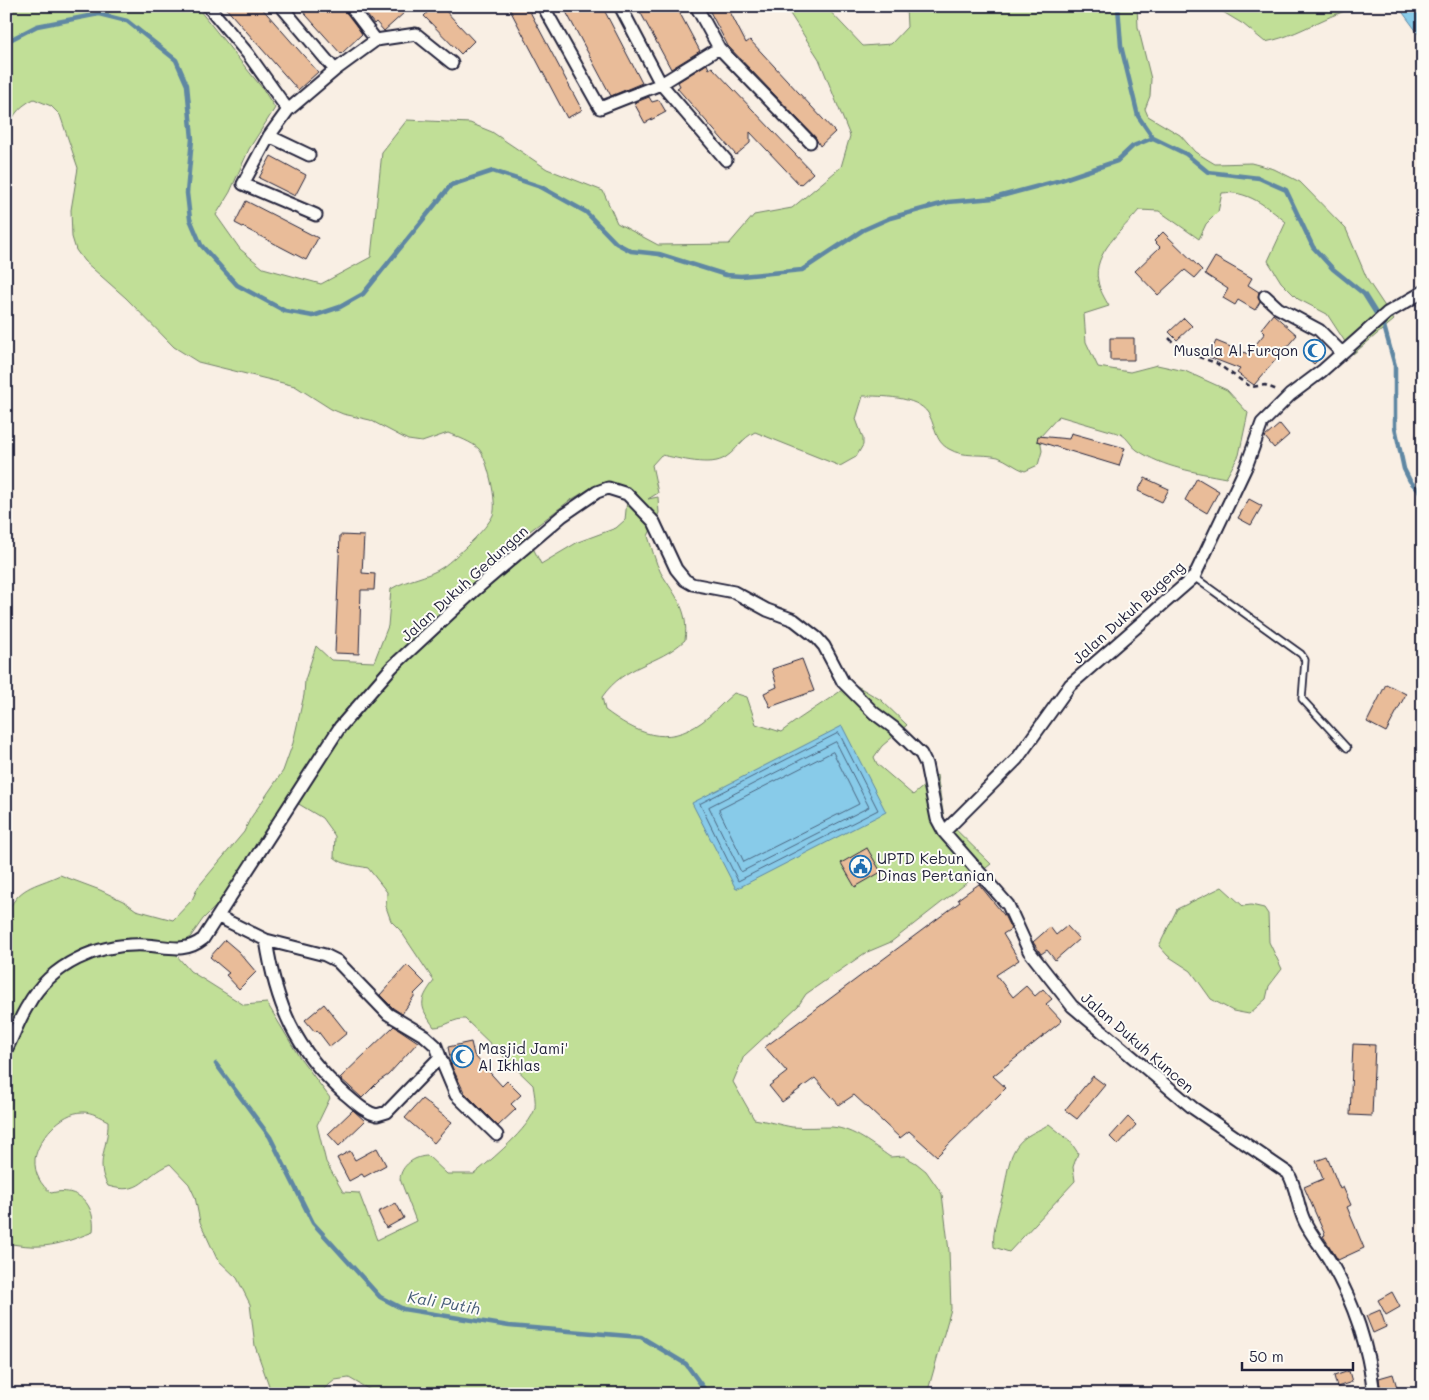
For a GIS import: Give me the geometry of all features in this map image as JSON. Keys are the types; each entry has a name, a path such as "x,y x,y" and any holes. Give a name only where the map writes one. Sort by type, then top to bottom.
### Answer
{"street":[{"path":"208,6 248,54 288,110"},
{"path":"281,6 335,70"},
{"path":"350,6 376,40"},
{"path":"543,6 600,108 661,84 719,48"},
{"path":"620,6 661,84 726,160"},
{"path":"696,6 719,48 810,142"},
{"path":"316,215 243,184 269,136 288,110 335,70 376,40 416,34 452,62"},
{"path":"269,136 309,154"},
{"name":"Jalan Dukuh Bugeng","path":"944,832 1017,759 1070,685 1194,577 1246,467 1262,423 1290,395 1342,354 1387,313 1423,292"},
{"path":"1265,296 1278,308 1320,330 1342,354"},
{"name":"Jalan Dukuh Gedungan","path":"6,1050 28,1004 45,981 65,964 86,954 116,946 144,945 179,949 192,947 203,939 340,726 392,668 475,590 562,516 597,492 608,488 627,494 654,522 676,569 692,584 734,592 767,610 794,620"},
{"name":"Jalan Dukuh Kuncen","path":"794,620 824,646 843,682 874,713 894,728 921,754 926,764 937,819 944,832 1008,905 1029,951 1072,1006 1193,1108 1288,1173 1293,1181 1304,1220 1330,1260 1350,1300 1370,1357 1374,1394"},
{"path":"218,917 266,940 325,955 337,961 388,1014 425,1036 436,1046 456,1095 497,1135"},
{"path":"266,940 271,966 285,1014 300,1046 321,1071 362,1107 377,1115 387,1112 440,1057"}],"lane":[{"path":"1194,577 1234,608 1301,654 1304,660 1302,700 1347,748"}],"path":[{"path":"1168,338 1182,351 1216,363 1251,388 1265,385 1290,395"}],"green space":[{"path":"6,6 196,6 263,89 275,108 249,149 230,192 216,215 240,249 263,268 321,284 371,257 382,152 407,120 470,123 492,132 547,169 603,191 617,223 658,245 729,244 754,215 792,208 841,167 850,136 819,59 785,6 825,6 863,46 891,44 907,27 906,6 1137,6 1138,27 1151,79 1150,96 1145,109 1148,116 1180,135 1195,152 1215,164 1251,163 1274,169 1300,182 1346,229 1368,281 1394,320 1353,354 1327,314 1298,299 1281,282 1268,261 1286,222 1256,200 1240,194 1222,193 1218,212 1206,224 1199,239 1159,211 1139,210 1110,242 1104,252 1097,271 1101,291 1109,306 1084,314 1086,342 1098,367 1130,372 1157,365 1185,371 1227,390 1248,413 1239,455 1226,478 1191,471 1158,461 1137,450 1121,434 1059,416 1040,437 1042,451 1038,465 1025,471 998,457 955,452 944,446 941,442 931,418 923,407 898,398 871,396 863,396 856,419 863,438 863,445 856,457 840,466 755,432 730,454 720,460 704,462 661,455 652,465 658,493 648,499 658,497 659,513 648,536 659,569 683,612 686,629 685,640 664,655 621,677 602,697 605,710 640,731 664,736 689,730 702,722 734,693 747,697 756,724 781,732 852,683 881,700 907,725 882,746 874,757 877,764 913,795 937,775 944,818 991,864 891,942 865,953 806,994 798,1006 744,1056 733,1082 754,1119 792,1127 832,1127 848,1131 863,1138 890,1157 904,1156 916,1163 926,1171 942,1194 949,1251 951,1309 927,1394 377,1394 349,1378 335,1380 318,1394 272,1394 255,1346 250,1304 237,1278 217,1259 200,1222 195,1197 189,1184 170,1164 135,1187 119,1188 108,1186 102,1170 102,1162 108,1121 86,1112 75,1113 52,1128 37,1151 35,1164 39,1179 51,1193 70,1192 84,1200 92,1214 93,1232 51,1245 31,1246 6,1243 6,917 15,899 34,885 60,875 100,890 125,902 136,910 173,920 192,900 198,887 244,832 250,819 283,771 293,743 304,695 305,680 316,646 331,660 374,662 388,626 391,589 437,571 463,550 490,521 493,515 494,501 491,481 482,454 476,446 468,442 448,433 422,442 408,440 370,420 343,414 331,409 295,386 198,362 174,347 126,298 84,261 76,250 72,237 71,210 78,168 60,115 51,106 34,99 15,114 6,137","holes":["615,483 628,490 625,520 616,528 578,542 541,564 526,534 569,501 591,488","297,803 322,818 335,836 334,857 346,864 368,868 387,892 386,907 391,921 400,930 434,981 423,1000 426,1014 434,1027 465,1019 533,1085 535,1108 532,1116 509,1144 474,1174 447,1174 428,1156 423,1156 410,1162 403,1170 400,1179 416,1221 377,1240 359,1193 343,1192 326,1162 317,1125 330,1098 298,1055 267,1003 244,1005 190,971 177,956 203,919 264,859 270,843"]},
{"path":"1213,6 1355,6 1288,35 1265,42 1243,24"},
{"path":"1222,887 1243,906 1251,905 1264,908 1268,914 1269,942 1282,969 1269,986 1266,999 1249,1014 1233,1011 1211,999 1191,971 1168,956 1159,946 1177,909"},
{"path":"1049,1124 1070,1141 1078,1153 1073,1167 1075,1181 1009,1252 994,1247 995,1229 1011,1157 1019,1143"}],"water":[{"path":"1398,6 1423,6 1423,40"},
{"path":"842,726 886,812 736,889 692,803"}],"building":[{"path":"224,6 260,6 318,72 298,90"},
{"path":"298,6 343,6 362,34 341,54"},
{"path":"360,6 398,6 404,13 384,31 376,22 374,24"},
{"path":"434,6 441,6 474,41 461,54 424,16"},
{"path":"508,6 527,6 582,110 567,118"},
{"path":"563,6 602,6 642,83 611,96"},
{"path":"637,6 676,6 700,51 671,69"},
{"path":"707,6 727,6 746,43 750,40 835,132 820,146 815,137 728,46"},
{"path":"707,64 709,69 712,67 813,173 800,185 750,132 750,143 736,155 677,88 680,86 678,82"},
{"path":"649,97 652,102 659,100 666,112 645,123 634,103"},
{"path":"271,156 306,175 295,196 259,178"},
{"path":"246,201 318,238 306,260 235,223"},
{"path":"1163,232 1202,270 1195,278 1185,270 1158,295 1135,271 1160,247 1154,241"},
{"path":"1215,257 1252,278 1248,285 1259,292 1258,298 1260,302 1255,310 1238,300 1235,305 1223,298 1228,289 1205,274"},
{"path":"1273,314 1297,335 1254,385 1237,373 1240,369 1209,357 1216,341 1248,354 1265,333 1261,329"},
{"path":"1184,318 1192,326 1177,340 1169,332"},
{"path":"1110,338 1134,338 1134,360 1110,360"},
{"name":"Musala Al Furqon","path":"1314,345 1323,355 1314,364 1304,355"},
{"path":"1280,424 1289,435 1274,448 1265,437"},
{"path":"1071,433 1125,448 1119,466 1037,441 1038,436 1069,439"},
{"path":"1145,478 1169,489 1162,502 1138,491"},
{"path":"1197,478 1219,491 1207,513 1185,500"},
{"path":"1249,499 1262,506 1251,525 1238,518"},
{"path":"340,535 364,536 362,573 375,574 374,590 361,590 359,654 335,653"},
{"path":"802,659 814,691 770,707 764,693 777,687 772,669"},
{"path":"1386,684 1406,694 1386,732 1367,722"},
{"name":"UPTD Kebun Dinas Pertanian","path":"867,848 881,872 855,887 841,863"},
{"path":"979,884 1004,915 1011,929 1003,934 1019,960 996,975 1013,997 1026,986 1035,996 1043,989 1052,999 1046,1004 1062,1021 993,1076 1006,1088 937,1156 909,1131 900,1138 854,1095 839,1105 815,1078 782,1102 769,1086 787,1072 765,1047 960,902 958,899"},
{"path":"1067,926 1079,939 1055,960 1047,950 1041,954 1033,942 1050,927 1056,935"},
{"path":"225,940 239,952 256,972 239,989 226,975 229,973 210,957"},
{"path":"407,965 425,983 414,994 402,1014 380,995"},
{"path":"324,1004 347,1033 330,1047 317,1030 315,1032 305,1020"},
{"path":"394,1026 418,1042 388,1075 362,1098 340,1078"},
{"path":"471,1042 474,1055 502,1086 507,1081 521,1095 511,1104 516,1109 498,1126 464,1092 452,1067 448,1047"},
{"path":"1353,1044 1375,1045 1372,1116 1350,1115"},
{"path":"1093,1076 1105,1085 1077,1119 1065,1110"},
{"path":"422,1099 452,1122 434,1143 405,1118"},
{"path":"353,1110 365,1121 339,1146 328,1134"},
{"path":"1128,1117 1136,1125 1118,1145 1110,1137"},
{"path":"377,1148 386,1165 364,1177 362,1174 349,1181 337,1158 350,1151 355,1160"},
{"path":"1327,1157 1340,1189 1343,1187 1351,1205 1347,1207 1364,1248 1338,1260 1323,1236 1325,1235 1304,1187 1323,1179 1316,1161"},
{"path":"396,1203 404,1218 386,1228 378,1212"},
{"path":"1392,1292 1400,1307 1386,1315 1378,1300"},
{"path":"1380,1310 1386,1327 1373,1333 1366,1316"},
{"path":"1349,1371 1352,1382 1337,1387 1334,1376"},
{"path":"1393,1374 1399,1394 1381,1394 1379,1378"}],"waterway":[{"path":"1118,6 1121,46 1138,116 1153,138"},
{"path":"6,42 37,26 99,14 127,21 176,60 187,85 192,139 187,193 190,219 201,245 237,285 285,311 313,316 340,307 363,294 451,185 493,171 541,187 586,212 616,243 631,251 659,254 726,275 741,276 802,270 863,230 890,218 948,202 994,198 1061,180 1117,161 1133,146 1153,138"},
{"path":"1153,138 1186,154 1208,172 1259,178 1286,190 1313,247 1333,269 1364,294 1384,326 1395,366 1395,427 1404,469 1410,481 1423,495"},
{"name":"Kali Putih","path":"216,1064 270,1137 313,1223 380,1297 403,1309 509,1326 641,1337 686,1364 708,1394"}],"place":[{"name":"Musala Al Furqon","path":"1314,350"},
{"name":"UPTD Kebun Dinas Pertanian","path":"861,867"},
{"name":"Masjid Jami' Al Ikhlas","path":"462,1057"}]}
